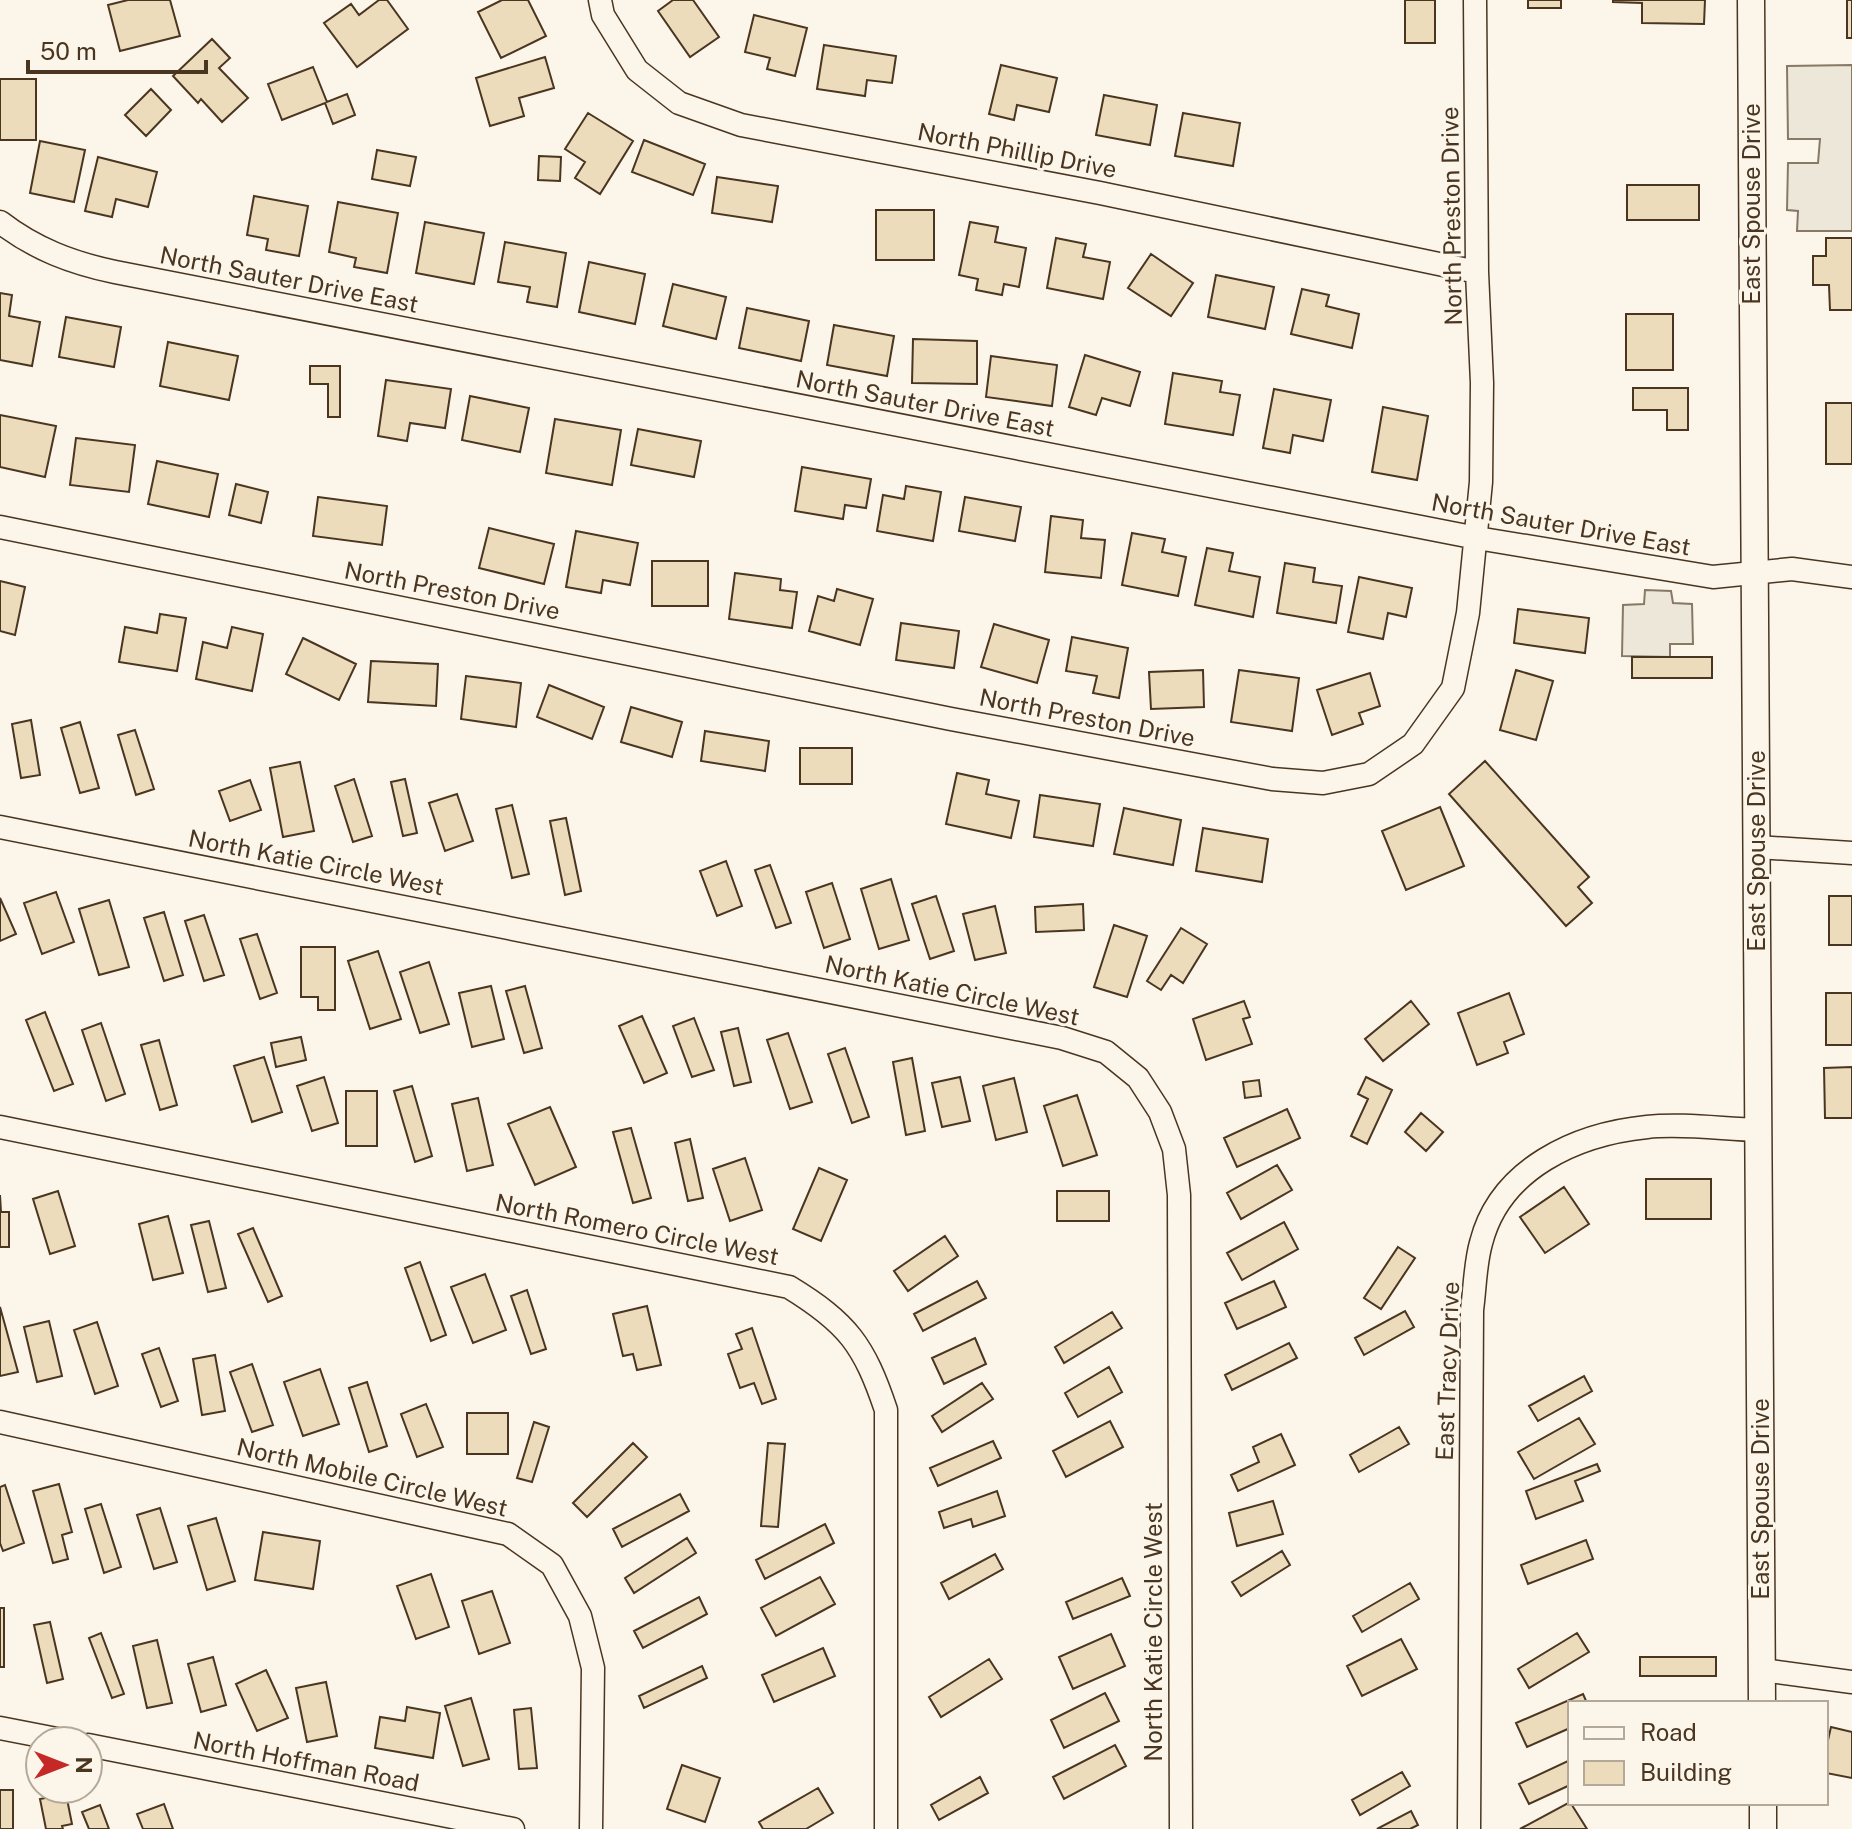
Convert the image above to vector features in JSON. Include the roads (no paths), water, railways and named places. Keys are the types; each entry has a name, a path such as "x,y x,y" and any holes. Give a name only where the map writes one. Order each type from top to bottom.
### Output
{"street":[{"name":"North Phillip Drive","path":"600,0 603,15 637,70 679,103 741,125 1100,193 1477,272"},
{"name":"North Preston Drive","path":"0,527 951,719 1272,779 1323,783 1369,774 1413,744 1453,688 1468,613 1481,482 1475,0"},
{"name":"East Spouse Drive","path":"1751,0 1762,1701"},
{"name":"North Sauter Drive East","path":"0,222 23,240 62,258 115,272 1477,538 1713,577 1792,569 1852,577"},
{"name":"North Katie Circle West","path":"0,827 1062,1038 1106,1052 1138,1078 1160,1112 1174,1149 1179,1195 1181,1829"},
{"path":"1757,847 1852,853"},
{"name":"East Tracy Drive","path":"1469,1829 1472,1310 1481,1241 1502,1196 1543,1158 1588,1138 1648,1126 1758,1130"},
{"name":"North Romero Circle West","path":"0,1127 789,1287 825,1309 847,1330 872,1370 886,1410 886,1829"},
{"name":"North Mobile Circle West","path":"0,1422 508,1534 552,1565 580,1616 593,1668 591,1829"},
{"path":"1762,1670 1852,1682"},
{"path":"0,1728 24,1733"},
{"name":"North Hoffman Road","path":"104,1748 513,1829"},
{"path":"1763,1805 1763,1829"}]}
